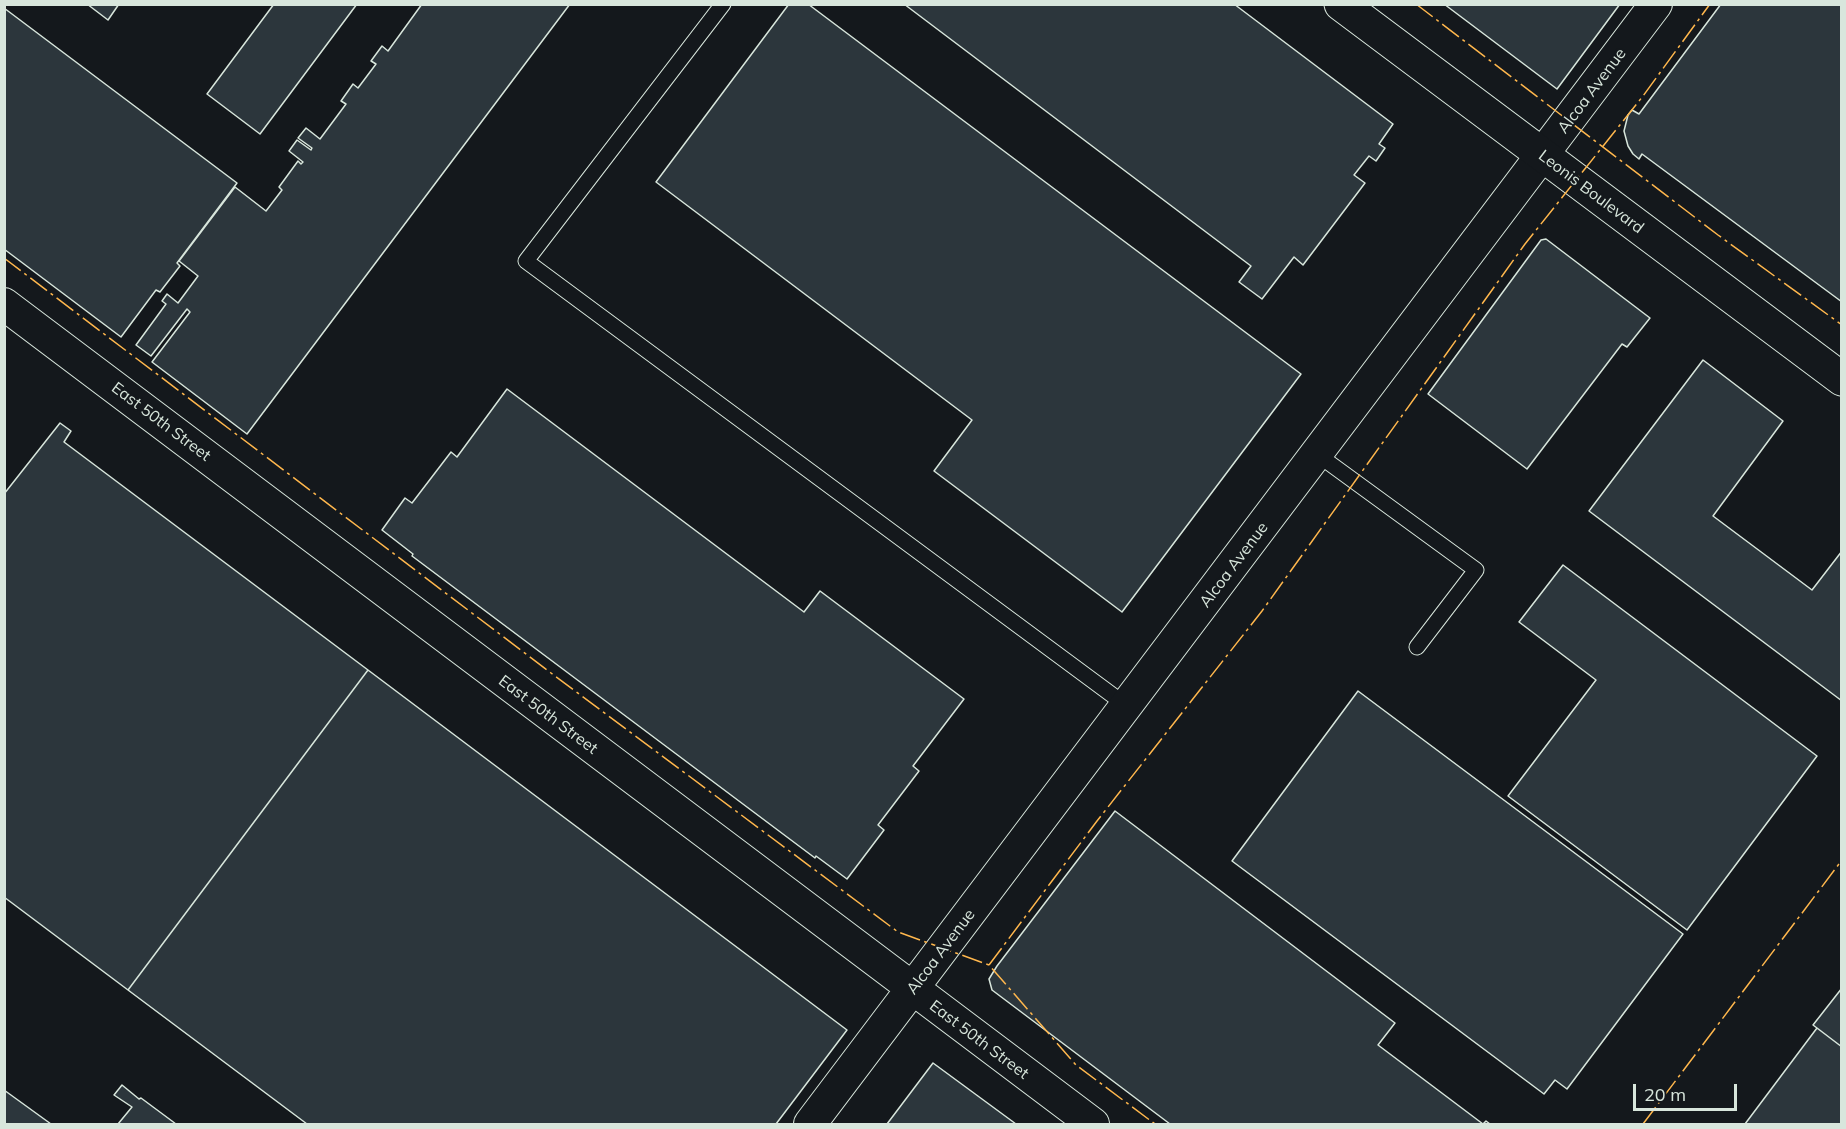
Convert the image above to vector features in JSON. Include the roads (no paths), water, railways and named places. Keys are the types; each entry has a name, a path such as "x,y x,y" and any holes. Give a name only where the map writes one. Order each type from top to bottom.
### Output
{"main road":[{"name":"Leonis Boulevard","path":"1341,4 1842,379"}],"street":[{"name":"Alcoa Avenue","path":"810,1125 1656,4"},
{"name":"East 50th Street","path":"7,311 1093,1125"}],"lane":[{"path":"723,4 526,261 1127,706"},
{"path":"1317,454 1476,570 1417,647"}]}
